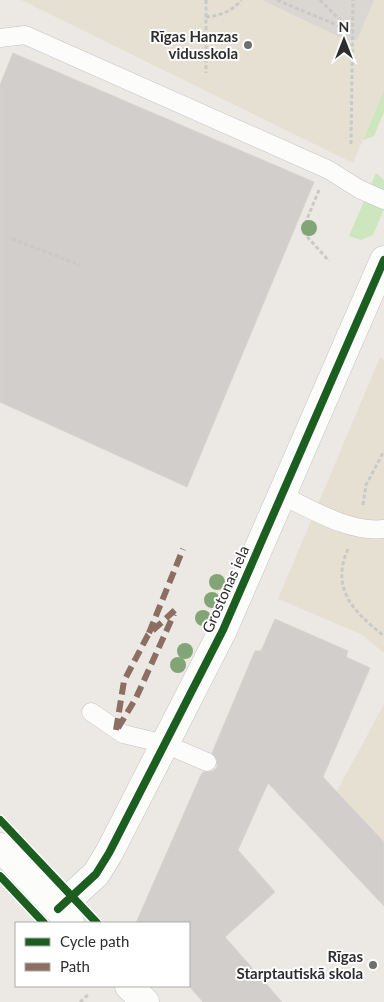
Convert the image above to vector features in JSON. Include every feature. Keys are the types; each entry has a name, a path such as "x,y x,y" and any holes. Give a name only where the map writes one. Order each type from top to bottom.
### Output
{"street":[{"name":"Grostonas iela","path":"64,916 96,874 126,822 223,630 382,269"},
{"path":"0,848 64,916"},
{"path":"130,987 144,1002"}],"lane":[{"path":"0,38 25,35 328,170 359,189 384,200"},
{"path":"283,496 331,518 366,530 384,529"},
{"path":"91,712 123,734 165,744 207,762"}],"path":[{"path":"206,0 206,73"},
{"path":"206,17 216,16 229,11 241,0"},
{"path":"276,0 351,31"},
{"path":"320,0 351,31"},
{"path":"351,144 351,31 353,0"},
{"path":"12,239 80,265"},
{"path":"80,1002 89,994"}],"shaded area":[{"name":"Rīgas Hanzas vidusskola","path":"21,0 384,0 384,90 353,163"},
{"path":"262,0 374,0 357,40 346,40"},
{"path":"380,357 384,360 384,653 361,634 278,599"},
{"path":"384,704 384,842 337,791"}],"green space":[{"path":"384,90 384,112 374,136 363,140"},
{"path":"376,173 384,180 384,209 373,235 361,240 349,236"}],"building":[{"path":"13,53 314,182 187,487 0,402 0,85"},
{"path":"275,619 348,651 346,657 370,668 323,777 384,842 384,906 268,783 238,850 275,892 225,937 282,1002 203,1002 190,987 190,922 136,922 200,777 203,772 213,771 217,767 217,760 212,753 255,651 261,651"}],"marked path":[{"path":"149,633 183,549"},
{"path":"116,730 124,681 148,635 176,609"},
{"path":"118,728 136,698 174,614"}],"cycle path":[{"path":"58,909 96,874 109,853 223,630 384,260"},
{"path":"0,820 96,922"},
{"path":"0,876 43,922"}],"place":[{"name":"Rīgas Hanzas vidusskola","path":"248,45"},
{"name":"Rīgas Starptautiskā skola","path":"373,965"}]}
